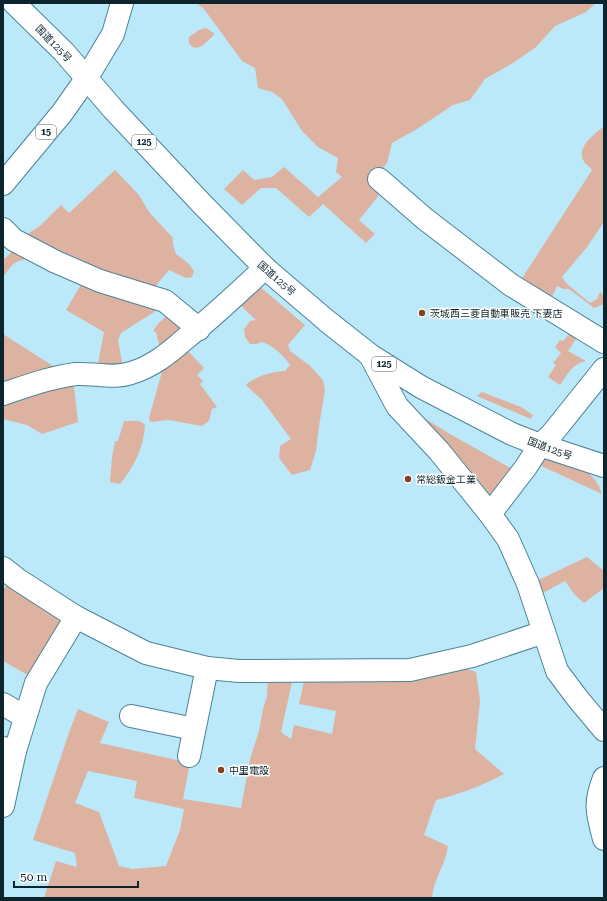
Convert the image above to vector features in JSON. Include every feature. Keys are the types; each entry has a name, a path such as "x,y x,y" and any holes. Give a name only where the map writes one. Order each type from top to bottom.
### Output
{"main road":[{"name":"国道125号","path":"14,3 64,52 202,204 265,268 327,321 370,355 421,387 473,415 540,445 604,466"},
{"path":"86,78 113,34 122,3"},
{"name":"15","path":"3,184 62,113 86,78"},
{"path":"379,179 425,219 511,285 604,342"},
{"path":"3,229 14,240 56,262 100,281 165,301 199,328"},
{"path":"3,394 48,378 78,374 118,376 131,373 163,358 199,328 265,268"},
{"path":"370,355 397,406 439,451 490,514 510,546 528,584 557,671 604,730"},
{"path":"490,514 526,467 540,445 551,435 604,369"},
{"path":"3,568 17,580 76,617 146,653 207,668 239,671 410,670 472,656 544,632"},
{"path":"3,806 9,750 25,717 36,683 76,617"},
{"path":"188,756 207,668"},
{"path":"3,704 25,717"},
{"path":"131,716 194,730"},
{"path":"604,778 599,790 597,809 604,839"}],"shaded area":[{"path":"196,3 596,3 586,12 555,26 536,47 513,63 485,79 470,100 453,105 417,129 392,143 387,163 370,184 380,194 359,220 375,234 366,243 323,204 309,217 276,188 261,188 242,205 224,189 243,170 254,180 272,177 284,167 318,197 342,177 336,172 338,158 318,147 302,131 282,99 272,92 258,88 255,68 242,61 204,9"},
{"path":"206,28 214,33 214,35 202,46 195,48 191,46 189,44 189,37 199,30"},
{"path":"604,126 604,222 587,247 562,277 566,283 590,303 597,299 600,292 603,295 604,291 604,304 594,308 569,289 563,289 557,286 550,301 519,283 592,170 585,163 582,157 582,152 587,142"},
{"path":"115,170 139,195 149,212 173,238 173,245 176,254 188,263 194,271 192,277 186,278 169,270 153,289 157,295 22,238 41,225 61,205 69,213"},
{"path":"12,252 31,259 17,262 3,277 3,260"},
{"path":"83,281 165,305 121,333 118,340 124,373 96,374 104,332 66,310"},
{"path":"258,285 305,325 288,345 290,351 309,365 323,380 325,390 316,451 310,470 292,475 279,458 280,446 291,439 262,400 246,385 254,379 264,375 285,371 290,365 274,348 262,342 250,344 245,337 244,329 250,321 256,320 240,305"},
{"path":"168,314 193,329 161,353 156,332 153,331"},
{"path":"573,329 580,333 568,351 586,361 577,364 568,373 560,385 548,377 556,365 553,363 561,353 555,347 560,340 563,341"},
{"path":"3,334 64,373 3,391"},
{"path":"187,350 204,368 197,375 203,381 200,384 217,407 212,409 209,421 202,426 168,420 150,422 149,418 163,368"},
{"path":"73,378 78,422 42,434 27,425 3,419 3,397"},
{"path":"482,392 521,407 533,415 531,419 477,396"},
{"path":"400,403 450,434 514,470 495,503"},
{"path":"124,421 138,421 145,425 143,441 134,464 120,484 110,482 115,441 118,441"},
{"path":"544,457 571,464 586,472 593,477 602,494 535,463"},
{"path":"587,557 604,571 604,588 584,603 574,594 565,581 541,594 534,582"},
{"path":"10,583 70,619 33,678 3,661 3,589"},
{"path":"458,666 476,672 480,701 475,749 504,774 471,789 436,800 424,835 448,846 432,898 44,898 56,861 77,867 75,853 33,840 78,709 109,722 100,743 190,763 183,799 241,808 250,759 259,731 267,696 268,677 289,677 292,682 281,732 291,739 294,725 332,734 336,711 299,704 304,681","holes":["88,771 137,781 134,798 184,809 180,830 166,866 132,869 119,866 99,812 75,803"]}],"place":[{"name":"茨城西三菱自動車販売 下妻店","path":"422,313"},
{"name":"常総鈑金工業","path":"408,479"},
{"name":"中里電設","path":"221,770"}]}
